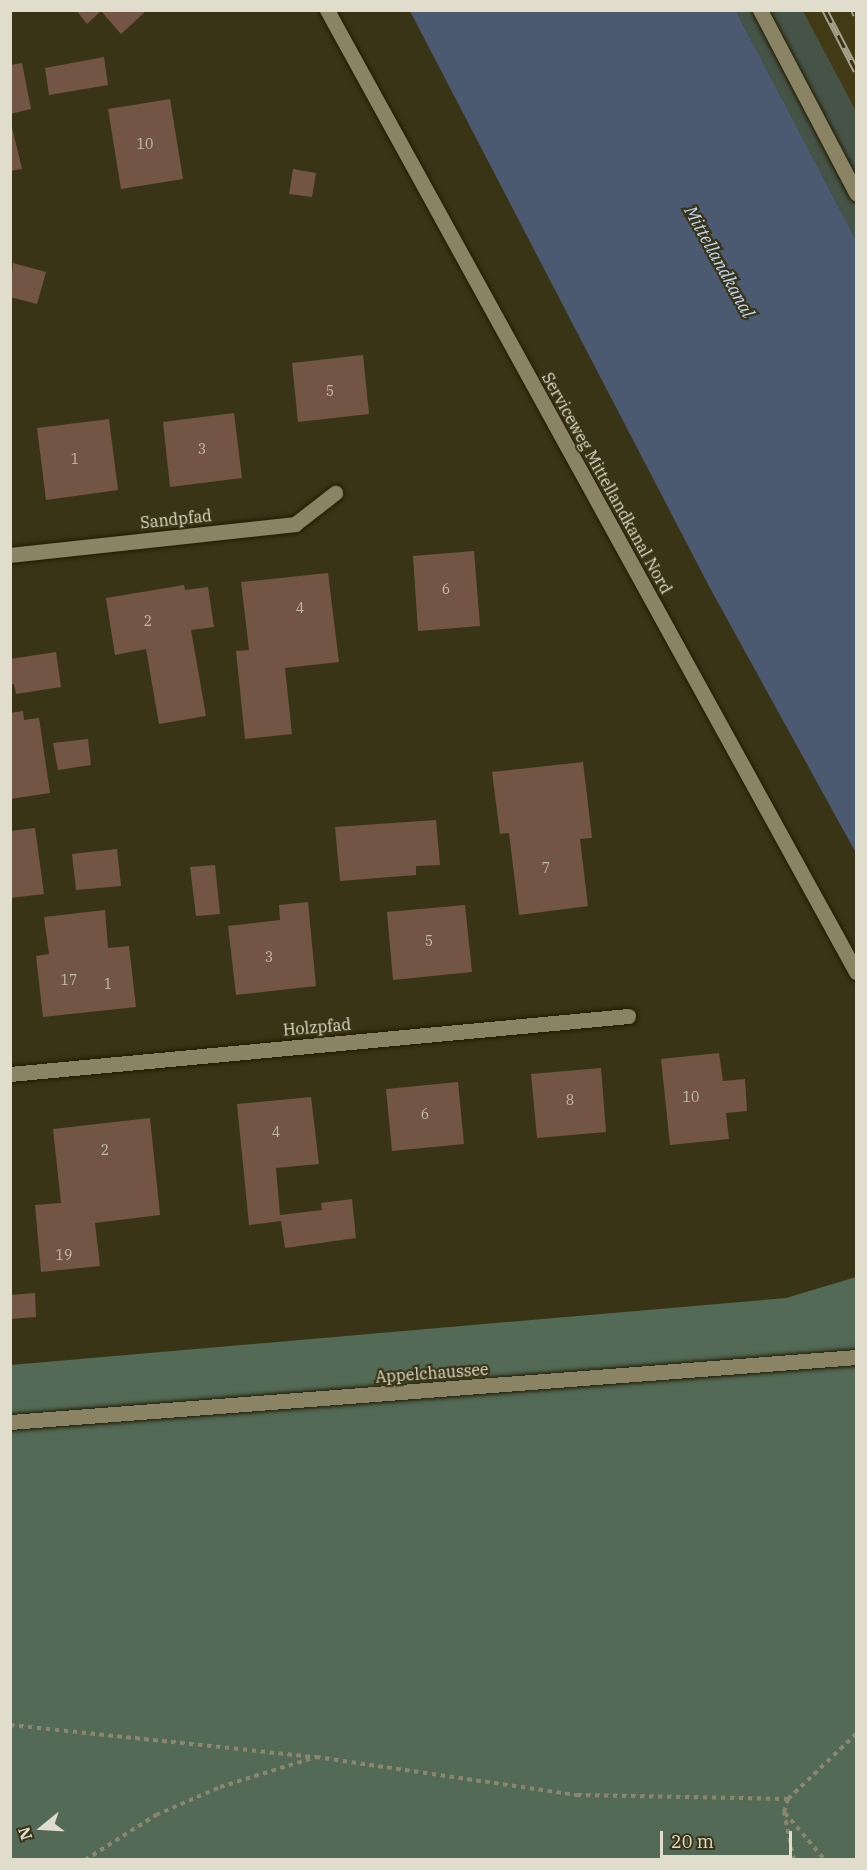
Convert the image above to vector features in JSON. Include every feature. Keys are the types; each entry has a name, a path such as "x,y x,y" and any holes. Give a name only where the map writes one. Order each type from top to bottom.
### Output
{"street":[{"name":"Serviceweg Mittellandkanal Nord","path":"327,10 856,972"},
{"path":"759,10 856,194"},
{"name":"Sandpfad","path":"10,555 295,524 335,493"},
{"name":"Holzpfad","path":"10,1074 628,1016"},
{"name":"Appelchaussee","path":"10,1422 856,1357"}],"path":[{"path":"10,1725 316,1757 577,1795 788,1799"},
{"path":"794,1860 784,1812 788,1799 856,1734"},
{"path":"85,1860 156,1815 209,1791 316,1757"},
{"path":"784,1812 825,1860"}],"shaded area":[{"path":"803,11 856,11 856,111"}],"green space":[{"path":"736,11 803,11 856,111 856,240"},
{"path":"856,1277 856,1859 11,1860 11,1365 786,1298"}],"water":[{"name":"Mittellandkanal","path":"410,11 736,11 856,240 856,853 710,588"}],"building":[{"path":"76,10 147,10 121,34 101,11 87,24"},
{"path":"104,57 108,85 49,95 45,68"},
{"path":"22,63 31,109 10,114 10,65"},
{"path":"170,99 183,179 121,189 108,109"},
{"path":"10,119 22,169 10,171"},
{"path":"293,169 316,173 312,197 289,194"},
{"path":"13,263 46,272 37,304 10,297"},
{"path":"363,355 369,414 298,422 292,363"},
{"path":"234,413 242,478 170,487 163,422"},
{"path":"109,419 118,490 46,500 37,428"},
{"path":"474,551 480,626 418,631 413,556"},
{"path":"328,573 339,662 285,668 292,734 245,739 236,651 249,650 241,582"},
{"path":"184,585 185,590 208,587 214,627 191,630 206,716 159,724 146,649 115,655 106,598"},
{"path":"56,652 61,687 16,694 14,684 10,685 10,659"},
{"path":"23,711 24,720 39,718 50,793 10,799 10,713"},
{"path":"88,739 91,765 58,770 53,743"},
{"path":"583,762 592,838 580,839 588,906 519,915 509,833 500,834 492,772"},
{"path":"436,820 440,865 416,866 416,875 340,881 335,827"},
{"path":"35,828 44,894 10,898 10,831"},
{"path":"117,849 121,886 76,890 72,854"},
{"path":"215,865 220,914 196,916 190,867"},
{"path":"308,902 316,986 236,995 228,926 280,920 279,905"},
{"path":"465,905 472,972 393,980 387,912"},
{"path":"105,910 108,948 129,946 136,1007 43,1017 36,956 49,954 44,917"},
{"path":"719,1053 723,1081 745,1079 747,1111 726,1113 729,1139 670,1145 661,1059"},
{"path":"601,1068 606,1132 537,1138 531,1074"},
{"path":"458,1082 464,1144 392,1151 386,1089"},
{"path":"311,1097 319,1164 276,1168 280,1215 322,1210 321,1203 352,1199 356,1238 285,1248 281,1221 249,1225 237,1104"},
{"path":"150,1118 160,1215 95,1223 100,1266 41,1272 35,1205 61,1203 53,1129"},
{"path":"35,1293 36,1317 10,1319 10,1295"}],"railway":[{"path":"825,10 856,70"},
{"path":"854,10 856,15"}]}
